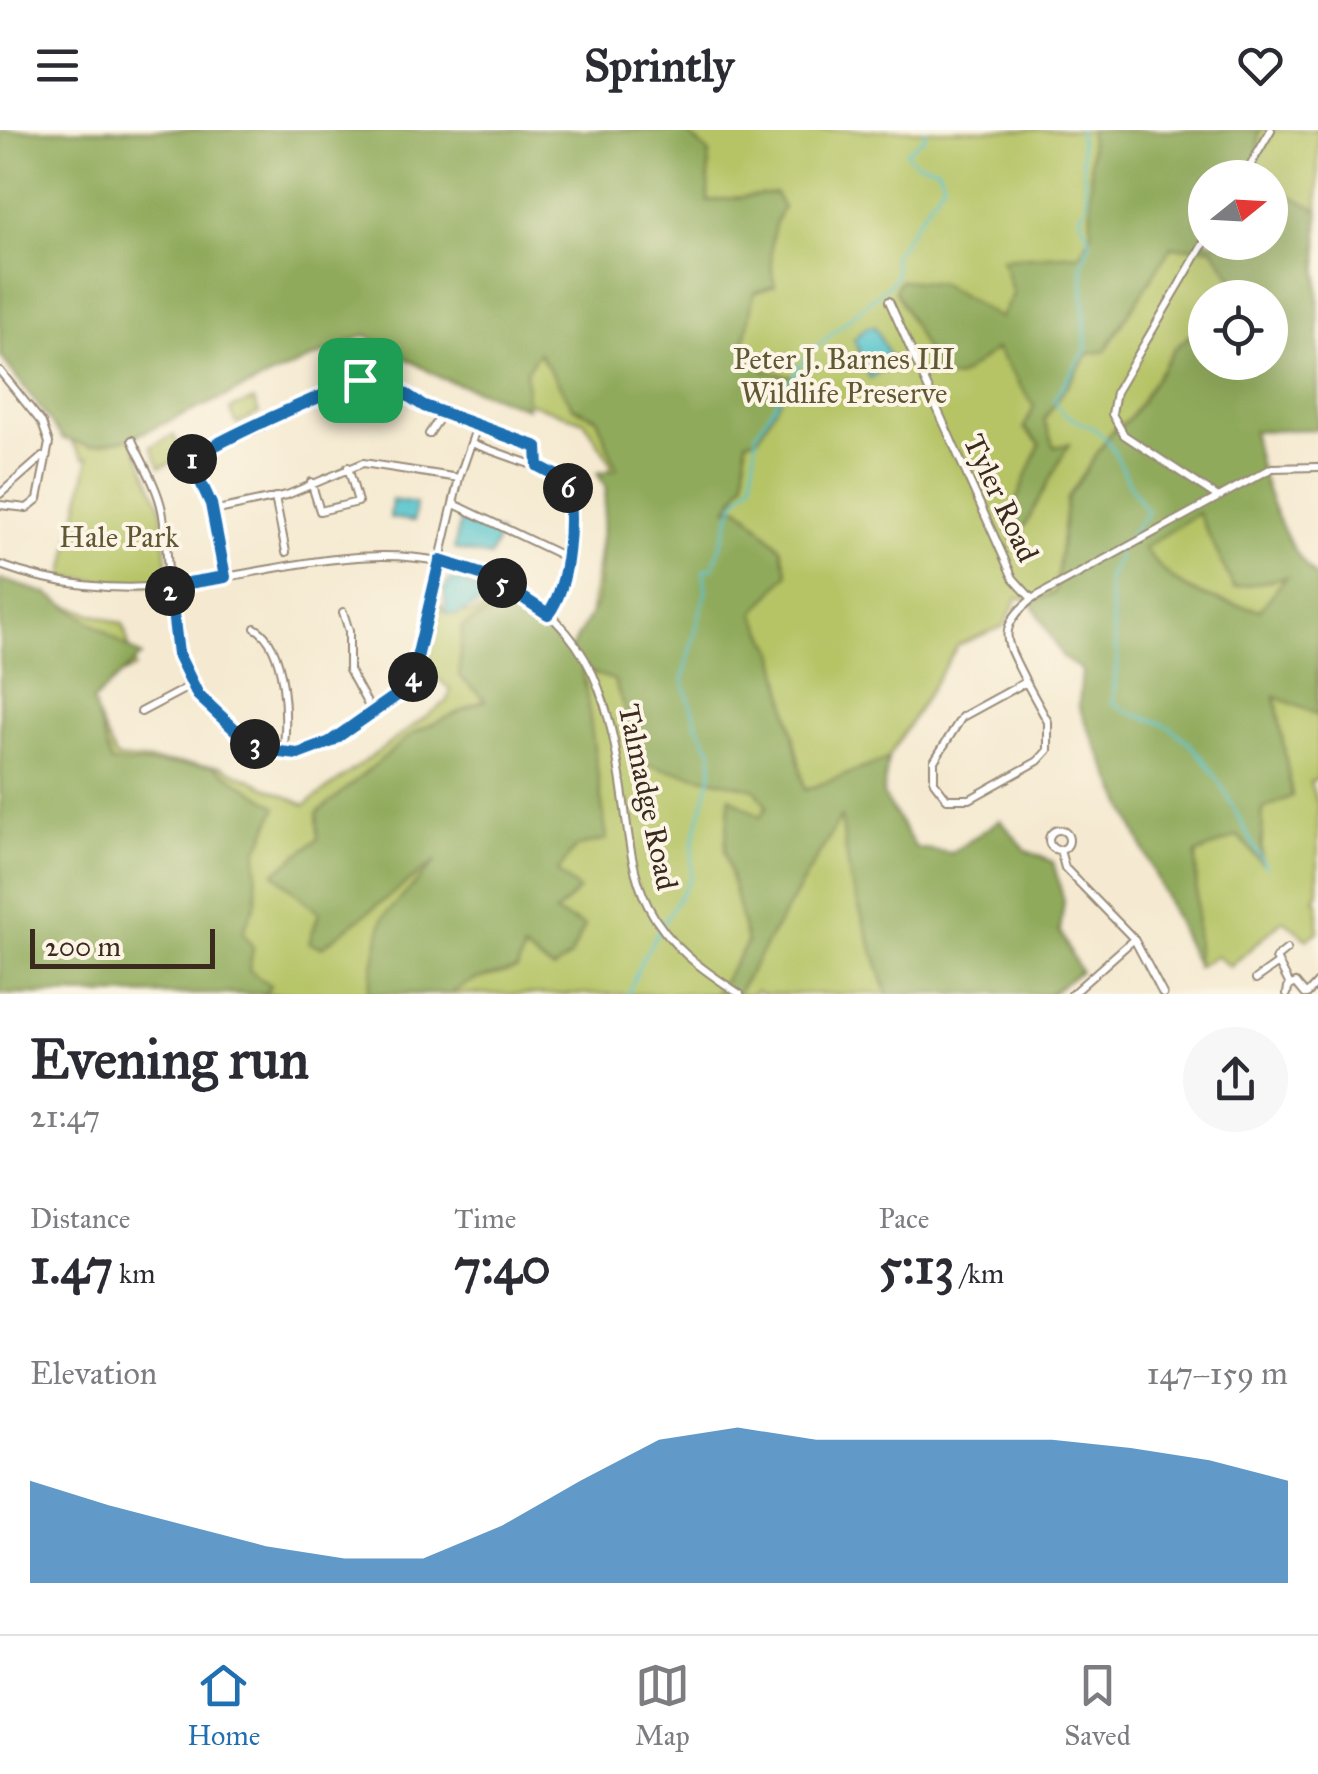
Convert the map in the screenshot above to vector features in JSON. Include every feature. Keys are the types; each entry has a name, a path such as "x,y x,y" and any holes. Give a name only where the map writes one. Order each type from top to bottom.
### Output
{"street":[{"path":"1253,160 1271,130"},
{"path":"1194,260 1116,392 1112,414 1124,434 1218,497"},
{"name":"Tyler Road","path":"889,300 1013,578 1032,600"},
{"path":"0,505 28,508 38,499 43,456 49,443 42,423 1,374"},
{"path":"225,577 212,511 192,465 193,457 354,382 379,377 444,413 537,447 538,466"},
{"path":"429,434 444,413"},
{"path":"132,440 161,506 178,654 192,685 230,728 256,745 283,754 319,748 400,693 412,679 459,478 477,426"},
{"path":"471,443 538,466 567,481 560,593 548,614"},
{"path":"0,494 43,456"},
{"path":"212,511 275,497 348,467 376,462 459,478"},
{"path":"311,482 320,512 358,502 348,467"},
{"path":"1026,682 957,722 932,768 937,790 947,798 970,800 1038,761 1048,750 1048,722 1006,634 1011,618 1032,600 1272,468 1318,467"},
{"path":"275,497 286,552"},
{"path":"454,504 565,557"},
{"name":"Talmadge Road","path":"0,565 94,586 170,586 356,555 440,561 493,578 548,614 583,652 609,709 635,873 647,905 680,951 740,994"},
{"path":"343,612 349,631 349,670 372,712"},
{"path":"255,628 268,640 287,704 283,754"},
{"path":"141,712 192,685"},
{"path":"1060,850 1065,868 1134,939 1162,993"},
{"path":"1072,994 1134,939"},
{"path":"1288,948 1276,958 1290,984"},
{"path":"1256,979 1277,964"},
{"path":"1290,984 1302,985 1306,994 1318,982"},
{"path":"1286,994 1290,984"}],"green space":[{"name":"Peter J. Barnes III Wildlife Preserve","path":"0,130 1249,130 1222,160 1188,160 1188,260 1267,260 1269,280 1188,280 1188,337 1175,348 1131,417 1110,434 1067,499 1055,593 1031,601 1018,597 1004,626 958,645 844,829 1047,953 1062,985 1051,994 763,994 756,990 753,994 0,994 44,598 123,624 135,668 96,687 93,707 116,758 221,766 305,805 446,702 451,690 426,668 440,604 443,609 470,614 511,600 482,617 583,669 611,463 584,421 441,374 368,334 131,437 161,506 170,586 63,578 89,457 84,458 0,349"},
{"path":"0,130 683,130 709,152 708,201 775,193 783,208 772,245 775,286 754,293 744,346 765,371 793,376 758,438 746,441 745,481 728,508 740,507 781,548 788,574 754,613 775,652 805,790 888,759 883,795 916,848 952,853 1000,820 1027,851 1053,862 1064,901 1060,931 1080,971 1048,994 887,994 850,879 841,817 737,994 715,994 747,943 725,851 730,797 760,817 767,807 755,789 643,764 614,680 583,670 607,839 576,847 557,872 579,890 555,913 585,926 570,957 553,969 524,950 517,969 474,980 450,994 367,994 383,918 437,860 322,947 309,943 319,913 274,873 318,839 317,813 413,733 485,700 459,676 462,627 511,600 570,650 597,603 606,487 597,473 617,469 597,418 573,407 539,353 526,371 527,408 441,378 365,335 131,438 91,446 63,439 0,355"},
{"path":"1090,130 1259,130 1258,160 1188,160 1188,247 1171,247 1105,351 1088,354 1044,420 1054,447 1069,444 1015,544 1007,522 1040,444 1024,428 1034,406 996,349 959,377 940,379 895,290 900,280 940,283 1000,318 1013,294 1002,259 1080,254 1091,234"},
{"path":"1259,130 1318,130 1318,210 1288,194 1288,160 1256,160"},
{"path":"1288,194 1318,210 1318,429 1253,431 1260,468 1275,510 1294,549 1318,579 1318,715 1275,696 1292,796 1263,809 1261,862 1238,836 1196,854 1197,967 1079,707 1082,670 1063,658 1031,601 1055,593 1067,499 1110,434 1131,417 1175,348 1188,337 1188,380 1288,380 1288,280 1234,280 1221,260 1288,260","holes":["1198,513 1234,588 1286,577 1260,610 1194,592 1168,575 1144,548"]},
{"path":"254,400 259,413 237,424 230,409"},
{"path":"174,435 184,457 160,467 151,446"},
{"path":"1198,513 1211,534 1287,576 1261,610 1194,592 1168,575 1143,547"},
{"path":"0,579 48,594 141,656 93,701 111,763 212,765 277,807 257,852 256,902 243,932 253,948 249,970 270,986 265,994 0,994"},
{"path":"1275,695 1318,715 1318,778 1310,782 1318,805 1318,895 1314,898 1318,902 1318,932 1307,939 1283,920 1230,967 1216,956 1197,967 1196,854 1238,835 1260,861 1263,809 1292,796"}],"water":[{"path":"867,327 875,327 890,358 886,367 870,378 854,339"},
{"path":"392,500 416,504 414,521 390,518"},
{"path":"460,520 500,533 490,557 454,549"},
{"path":"450,580 460,580 492,597 457,615 446,613 444,589"}],"waterway":[{"path":"628,994 642,959 691,877 693,842 712,771 712,751 697,725 683,680 706,591 704,570 713,568 735,502 752,483 757,432 807,355 891,283 896,275 893,256 944,182 938,168 915,162 906,152 925,137 925,130"},
{"path":"1079,130 1087,202 1080,216 1090,241 1082,263 1086,350 1054,400 1064,414 1104,437 1148,512 1122,547"},
{"path":"1119,555 1108,579 1117,658 1113,703 1161,723 1192,746 1217,778 1266,867"}],"route":[{"path":"379,377 424,406 537,447 538,466 567,481 570,497 560,593 548,614 493,578 440,561 412,679 400,693 319,748 308,753 283,754 256,745 208,708 178,654 170,586 225,577 211,504 191,461 360,380 379,377"}],"park label":[{"name":"Hale Park","path":"119,537"}]}
